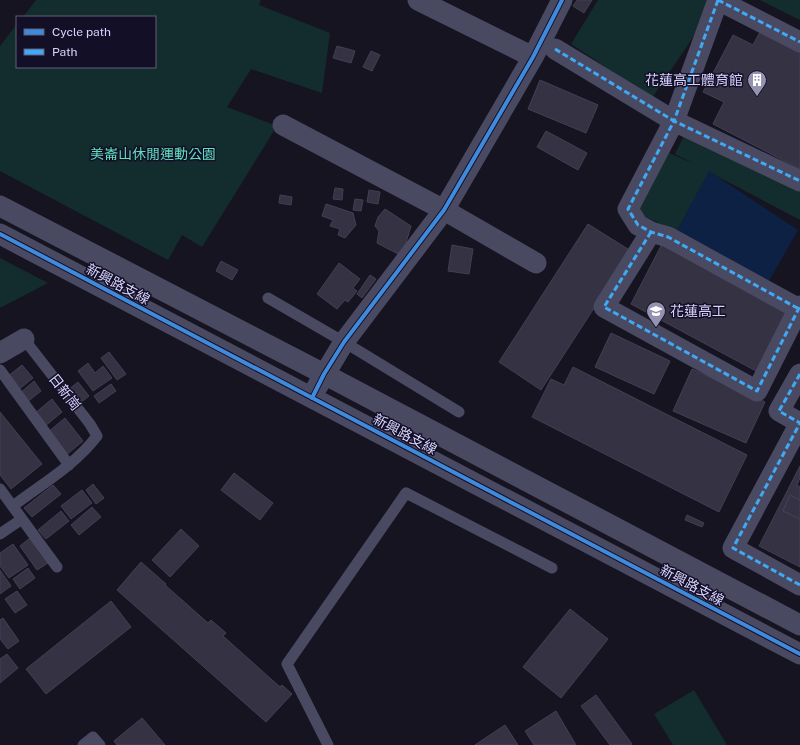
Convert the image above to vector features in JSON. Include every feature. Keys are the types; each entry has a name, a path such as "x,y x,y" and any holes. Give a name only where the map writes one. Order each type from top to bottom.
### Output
{"street":[{"path":"418,0 533,57"},
{"path":"312,398 324,374 344,342 444,210 533,57 562,0"},
{"path":"651,232 604,307 757,391 799,308 668,237 651,232 638,225 628,209 674,122 718,0 800,42"},
{"path":"555,49 674,122 800,181"},
{"path":"283,125 444,210 536,263"},
{"name":"新興路支線","path":"0,206 324,374 800,625"},
{"name":"新興路支線","path":"0,234 800,654"},
{"name":"日新崗","path":"0,353 24,339"},
{"path":"800,374 779,411 800,422 733,548 800,585"}],"lane":[{"path":"268,298 459,412"},
{"name":"日新崗","path":"13,506 69,465 89,447 97,436 90,424 24,339"},
{"path":"0,370 69,465"},
{"path":"0,489 57,567"},
{"path":"328,745 287,664 406,493 552,568"},
{"path":"0,534 22,519"},
{"path":"83,745 94,737 100,745"}],"green space":[{"name":"美崙山休閒運動公園","path":"36,0 261,0 259,5 330,33 322,93 251,69 227,107 277,126 202,247 182,235 168,260 0,171 0,46 16,25 16,68 156,68 156,16 24,16"},
{"path":"598,0 707,0 715,5 652,98 571,44"},
{"path":"760,0 800,0 800,20"},
{"path":"687,130 800,189 800,220 709,172 677,231 636,213 669,153 695,164 675,154"},
{"path":"0,258 48,283 0,308"},
{"path":"694,690 727,745 673,745 654,714"}],"water":[{"path":"709,171 798,230 766,286 677,231"}],"building":[{"path":"577,0 592,0 584,13 573,6"},
{"name":"花蓮高工體育館","path":"761,30 800,50 800,169 713,124 724,102 703,92 733,35 753,45"},
{"path":"337,46 355,51 351,63 333,58"},
{"path":"371,51 380,55 372,71 363,67"},
{"path":"540,80 598,105 586,133 528,109"},
{"path":"546,131 587,153 578,170 537,147"},
{"path":"335,188 343,189 342,200 333,199"},
{"path":"369,190 380,192 378,204 367,202"},
{"path":"280,195 292,197 291,205 279,203"},
{"path":"355,199 363,200 361,211 353,210"},
{"path":"326,204 353,213 356,225 345,238 338,235 340,229 330,226 333,220 322,216"},
{"path":"385,209 411,226 402,256 377,243 379,231 375,226 378,217"},
{"path":"588,224 631,251 541,390 499,362"},
{"path":"663,242 800,314 769,378 631,304"},
{"path":"452,245 473,249 469,274 448,271"},
{"path":"221,261 238,270 232,280 216,271"},
{"path":"339,263 360,279 353,288 357,291 348,302 345,300 337,309 317,294"},
{"path":"370,275 376,279 362,298 357,294"},
{"path":"611,333 670,361 654,394 595,367"},
{"path":"109,352 126,374 117,380 101,358"},
{"path":"88,363 95,373 103,366 112,378 93,391 78,371"},
{"path":"22,365 33,378 18,390 7,377"},
{"path":"573,367 747,455 719,512 532,417 551,379 564,385"},
{"path":"692,369 765,402 746,443 673,411"},
{"path":"34,381 41,391 26,403 19,394"},
{"path":"78,382 89,396 79,404 68,390"},
{"path":"111,384 116,391 99,403 94,396"},
{"path":"52,399 62,412 44,427 34,414"},
{"path":"0,412 42,464 11,489 0,475"},
{"path":"65,418 83,441 65,456 47,433"},
{"path":"800,466 800,478 797,485 800,487 800,500 790,495 783,511 800,519 800,567 759,546"},
{"path":"234,473 273,503 260,520 221,490"},
{"path":"93,484 104,498 96,504 86,490"},
{"path":"53,485 61,494 32,517 24,508"},
{"path":"82,490 92,503 71,519 61,506"},
{"path":"790,495 800,500 800,519 783,511"},
{"path":"92,507 101,517 79,535 71,525"},
{"path":"61,511 69,521 46,539 38,530"},
{"path":"687,515 704,523 702,527 685,520"},
{"path":"181,529 199,546 170,577 152,560"},
{"path":"30,538 48,563 37,570 20,546"},
{"path":"13,544 28,565 9,578 0,566 0,553"},
{"path":"141,562 208,623 211,620 226,633 223,636 280,687 282,685 292,694 266,722 117,590"},
{"path":"28,568 35,578 20,589 13,579"},
{"path":"0,570 11,586 0,594"},
{"path":"17,591 27,605 15,613 5,599"},
{"path":"111,601 131,627 46,694 26,669"},
{"path":"570,609 608,639 561,698 523,667"},
{"path":"3,618 19,641 8,649 0,639 0,620"},
{"path":"7,654 18,668 0,683 0,659"},
{"path":"596,695 632,744 610,745 581,706"},
{"path":"556,711 576,745 534,745 525,731"},
{"path":"142,718 165,745 117,745 114,741"},
{"path":"505,725 518,745 475,745"}],"marked path":[{"path":"718,0 674,121 800,181"},
{"path":"718,0 800,42"},
{"path":"555,49 674,121 628,209 638,225 651,232 668,237 799,309"},
{"path":"651,232 604,307 757,391 800,306"},
{"path":"800,374 779,411 800,423 733,548 800,585"}],"cycle path":[{"path":"312,398 324,374 344,342 444,210 533,57 562,0"},
{"path":"0,234 800,654"}],"place":[{"name":"花蓮高工體育館","path":"757,97"},
{"name":"花蓮高工","path":"656,328"}]}
